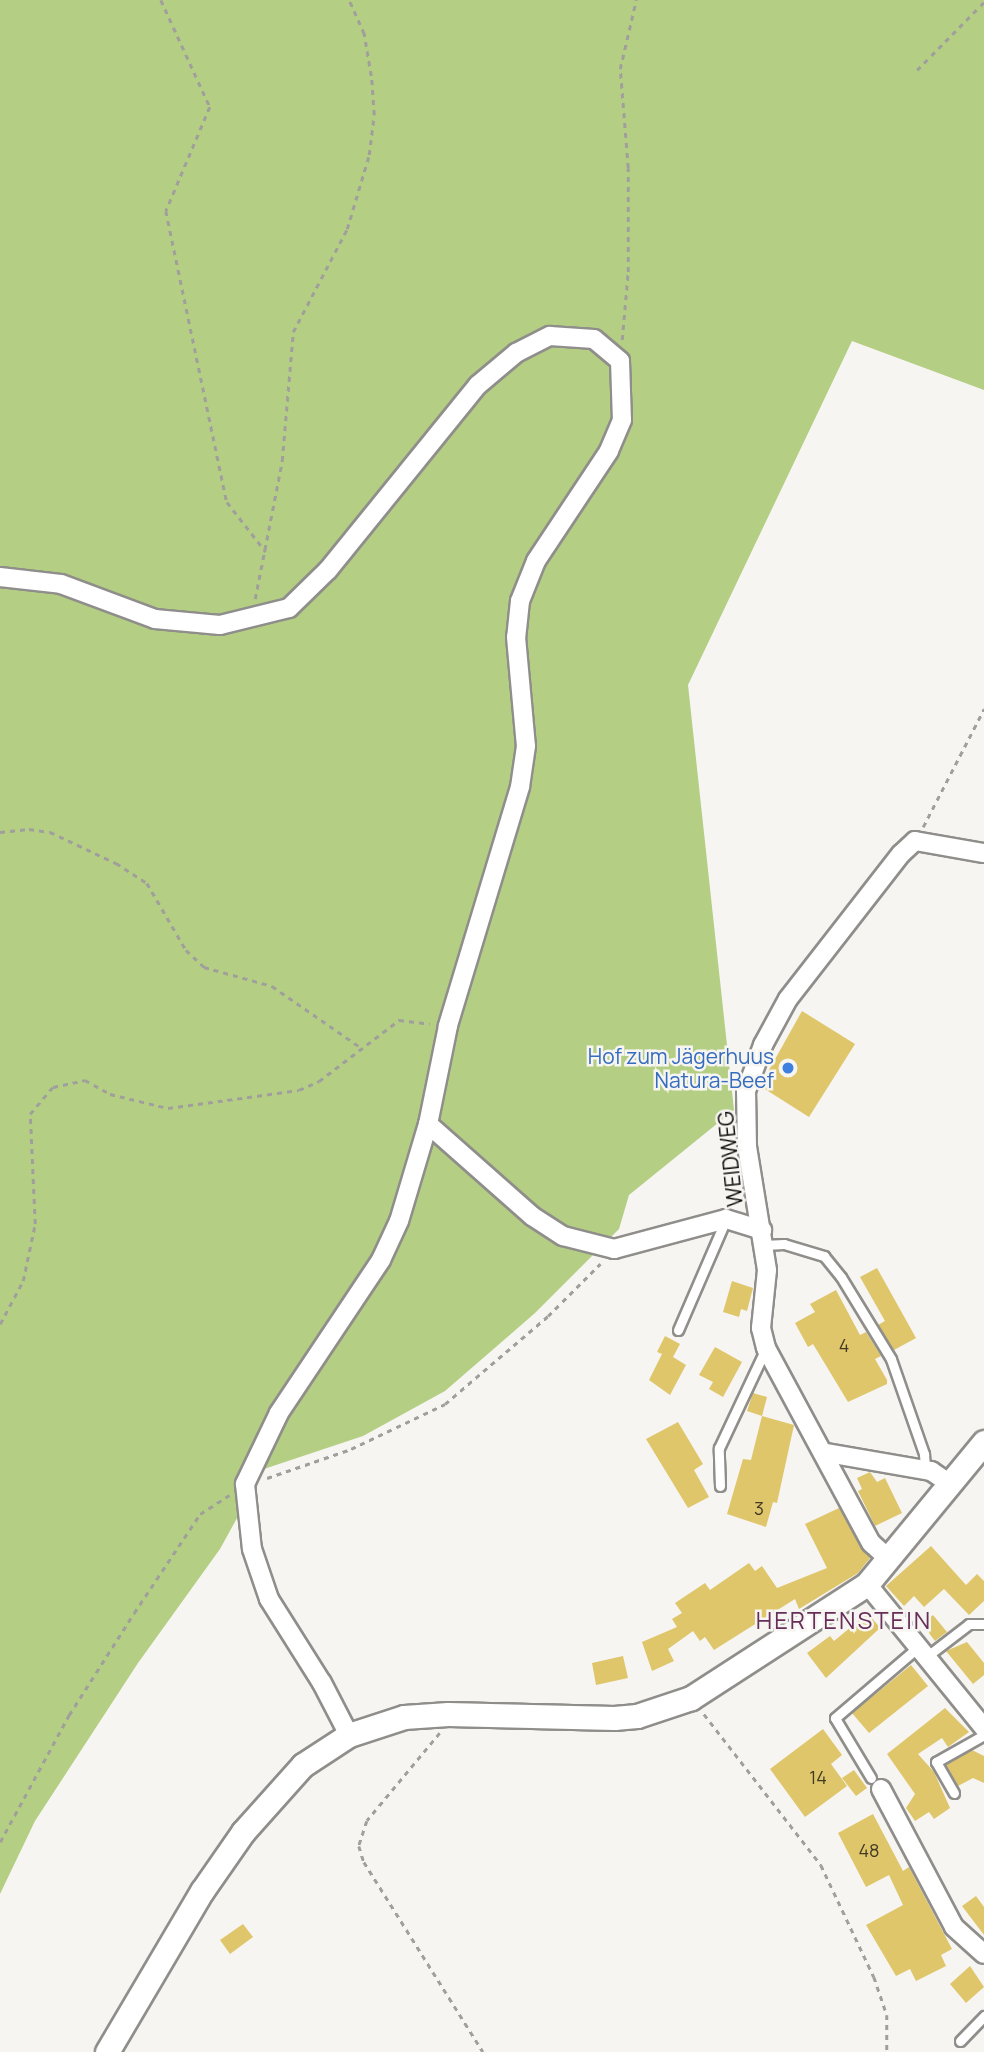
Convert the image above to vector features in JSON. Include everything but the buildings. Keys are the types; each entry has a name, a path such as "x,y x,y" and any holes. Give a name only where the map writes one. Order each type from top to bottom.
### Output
{"street":[{"path":"0,577 61,584 155,619 220,625 250,621 289,608 328,570 478,385 516,353 550,336 583,338 594,339 620,361 622,420 609,451 536,561 520,601 516,638 526,746 520,787 447,1026 428,1124 398,1221 381,1260 279,1413 245,1484 252,1549 270,1599 322,1683 349,1735"},
{"path":"915,841 984,853"},
{"name":"WEIDWEG","path":"890,1560 872,1543 827,1453 766,1348 761,1328 766,1270 747,1147 746,1091 763,1045 788,999 849,916 915,841"},
{"path":"428,1124 532,1216 563,1236 614,1249 726,1219 763,1237"},
{"path":"107,2052 202,1891 243,1832 303,1765 349,1735 404,1717 448,1714 614,1718 660,1709 691,1698 867,1584 890,1560 984,1442"},
{"path":"827,1453 925,1470 950,1484"},
{"path":"867,1584 984,1728"},
{"path":"876,1783 954,1927 984,1954"}],"lane":[{"path":"678,1330 726,1219"},
{"path":"763,1237 824,1256 841,1277 891,1359 925,1454 925,1470"},
{"path":"720,1486 719,1448 766,1348"},
{"path":"876,1783 835,1718 922,1652 970,1624 984,1624"},
{"path":"954,1793 936,1762 984,1735"},
{"path":"960,2041 984,2015"}],"path":[{"path":"161,0 210,107 166,211 227,502 267,554"},
{"path":"250,621 267,554 282,461 293,332 347,229 369,155 374,115 371,76 364,34 349,0"},
{"path":"620,361 628,272 628,168 620,69 636,0"},
{"path":"918,70 984,2"},
{"path":"915,841 984,709"},
{"path":"0,832 29,829 50,832 116,863 147,883 186,950 204,967 272,986 360,1047"},
{"path":"0,1324 23,1282 31,1254 35,1224 30,1114 53,1087 85,1080 138,1102 168,1108 299,1090 342,1065 360,1047 399,1020 447,1026"},
{"path":"0,1842 69,1715 200,1514 245,1484 303,1469 445,1404 548,1316 614,1249"},
{"path":"691,1698 821,1865 874,1977 887,2015 887,2052"},
{"path":"448,1714 436,1742 367,1821 359,1846 364,1862 483,2052"}],"green space":[{"path":"0,0 984,0 984,390 852,341 688,685 734,1110 629,1195 619,1229 535,1313 445,1391 363,1436 264,1469 220,1549 138,1663 35,1821 0,1894"}],"place":[{"name":"Hof zum Jägerhuus Natura-Beef","path":"788,1068"}],"district":[{"name":"HERTENSTEIN","path":"844,1620"}]}
